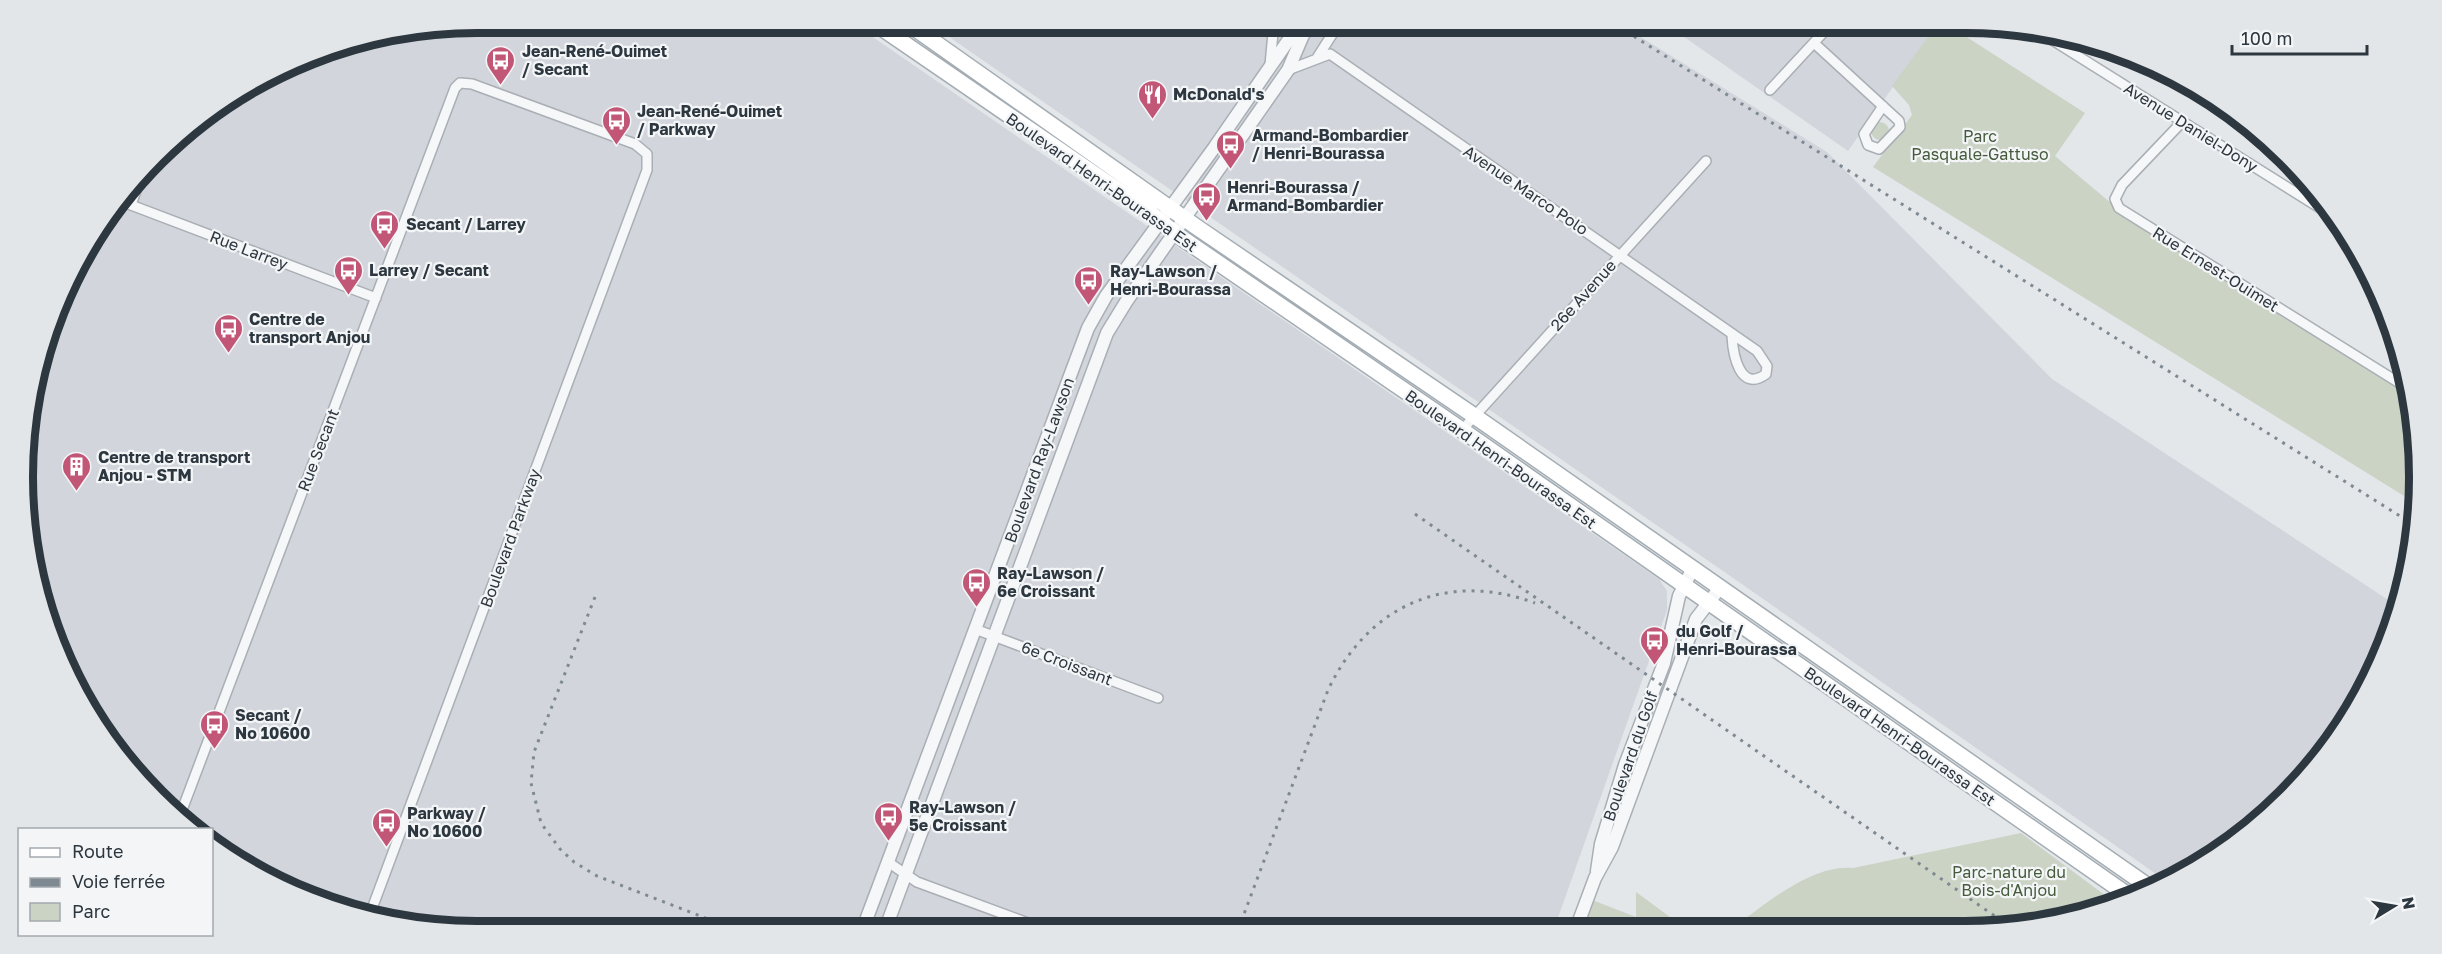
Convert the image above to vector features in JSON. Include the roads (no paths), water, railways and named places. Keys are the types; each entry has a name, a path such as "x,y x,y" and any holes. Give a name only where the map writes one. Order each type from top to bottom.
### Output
{"main road":[{"name":"Boulevard Henri-Bourassa Est","path":"889,33 2123,892"},
{"name":"Boulevard Henri-Bourassa Est","path":"922,33 1185,219 1473,415 1693,568 1719,589 2143,883"}],"street":[{"path":"1270,65 1273,33"},
{"name":"Boulevard Ray-Lawson","path":"865,921 1088,328 1106,296 1270,65 1297,33"},
{"name":"Boulevard Ray-Lawson","path":"888,921 1107,333 1126,302 1176,234 1288,70 1298,33"},
{"path":"1288,70 1317,58 1333,33"},
{"path":"1770,90 1823,33"},
{"path":"1814,43 1883,106 1900,124 1880,149 1868,145 1864,134 1883,106"},
{"name":"Avenue Daniel-Dony","path":"2057,43 2316,205"},
{"name":"Avenue Marco Polo","path":"1317,58 1330,54 1620,255 1732,336 1758,351 1767,366 1766,374 1759,379 1750,380 1743,376 1735,359 1732,336"},
{"name":"Boulevard Parkway","path":"372,908 649,162 647,154 635,144 472,84 460,83"},
{"name":"Rue Secant","path":"182,809 453,94 460,83"},
{"name":"Rue Ernest-Ouimet","path":"2182,122 2122,185 2115,199 2120,208 2398,381"},
{"name":"26e Avenue","path":"1462,430 1473,415 1706,161"},
{"name":"Rue Larrey","path":"127,204 376,298"},
{"name":"Boulevard du Golf","path":"1595,878 1601,844 1618,788 1664,663 1679,596 1693,568"},
{"name":"Boulevard du Golf","path":"1579,921 1595,878 1612,847 1696,619 1719,589"},
{"path":"988,594 1009,601"},
{"name":"6e Croissant","path":"975,629 1158,698"},
{"path":"888,862 917,882 1023,921"}],"railway":[{"path":"1629,33 2407,520"},
{"path":"1415,514 2000,919"},
{"path":"1241,921 1328,690 1345,661 1365,636 1388,617 1413,603 1441,594 1471,591 1502,594 1535,603"},
{"path":"595,597 534,752 531,783 541,823 560,849 574,862 597,876 713,921"}],"place":[{"name":"Jean-René-Ouimet / Secant","path":"501,86"},
{"name":"McDonald's","path":"1152,120"},
{"name":"Jean-René-Ouimet / Parkway","path":"616,146"},
{"name":"Armand-Bombardier / Henri-Bourassa","path":"1231,170"},
{"name":"Henri-Bourassa / Armand-Bombardier","path":"1206,222"},
{"name":"Secant / Larrey","path":"385,250"},
{"name":"Larrey / Secant","path":"348,296"},
{"name":"Ray-Lawson / Henri-Bourassa","path":"1089,306"},
{"name":"Centre de transport Anjou","path":"228,354"},
{"name":"Centre de transport Anjou - STM","path":"77,492"},
{"name":"Ray-Lawson / 6e Croissant","path":"976,608"},
{"name":"du Golf / Henri-Bourassa","path":"1655,666"},
{"name":"Secant / No 10600","path":"214,750"},
{"name":"Ray-Lawson / 5e Croissant","path":"888,842"},
{"name":"Parkway / No 10600","path":"386,848"}],"park label":[{"name":"Parc Pasquale-Gattuso","path":"1980,145"},
{"name":"Parc-nature du Bois-d'Anjou","path":"2009,881"}]}
